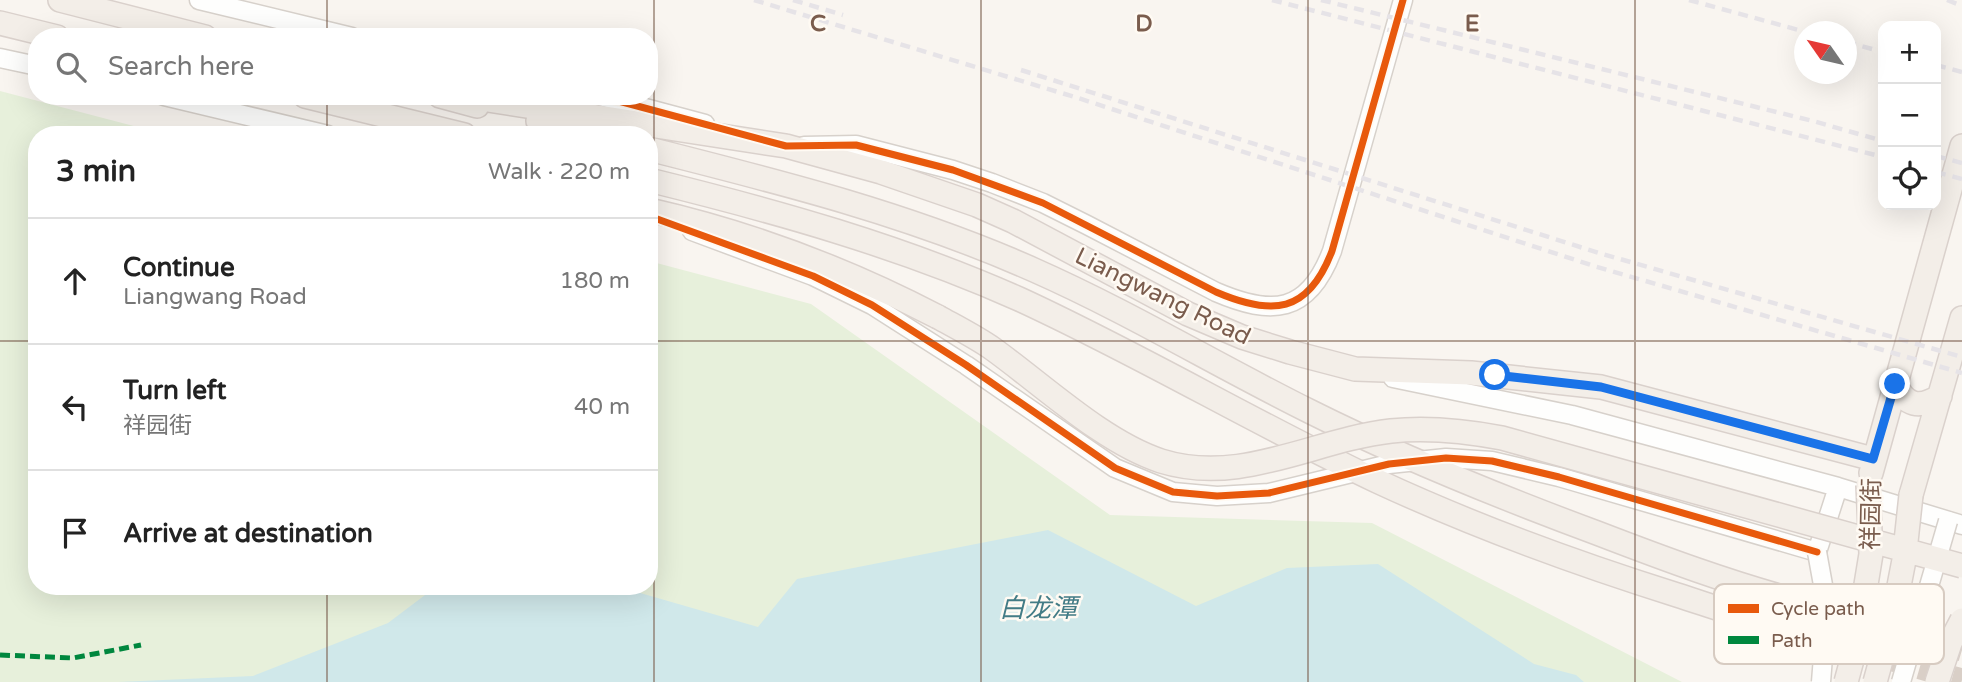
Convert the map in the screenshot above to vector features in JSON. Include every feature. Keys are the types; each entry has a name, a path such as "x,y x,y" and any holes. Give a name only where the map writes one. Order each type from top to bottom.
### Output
{"main road":[{"path":"60,0 170,28"},
{"path":"0,23 28,30"},
{"path":"312,105 373,126"},
{"path":"342,105 427,126"},
{"path":"475,105 557,126"},
{"name":"Liangwang Road","path":"520,105 656,126"},
{"name":"Liangwang Road","path":"658,126 786,146 881,172 977,205 1036,233 1132,285 1242,337 1355,369 1472,373 1601,387 1873,459"},
{"name":"祥园街","path":"1866,584 1871,554 1868,485 1873,459 1962,146"},
{"name":"Liangwang Road","path":"658,151 836,198 937,231 1033,269 1117,309 1311,412 1416,461 1530,508 1746,584"},
{"path":"658,182 842,231 1017,299 1101,339 1354,470 1498,533 1625,579 1714,607"},
{"path":"658,212 708,224 831,266 888,291 990,347 1121,442 1161,461 1197,468 1232,468 1269,462 1390,431 1464,431 1515,442 1962,566"},
{"name":"祥园街","path":"1899,584 1911,495 1962,318"},
{"path":"1895,384 1901,397 1914,404 1928,404 1940,396"},
{"path":"1944,661 1962,620"},
{"name":"祥园街","path":"1846,682 1851,664"},
{"name":"祥园街","path":"1875,682 1880,664"},
{"path":"1937,682 1943,664"}],"street":[{"path":"199,0 315,28"},
{"path":"633,105 786,146 856,145 953,170 1043,203 1186,278 1240,303 1269,307 1291,302 1315,284 1325,270 1402,0"},
{"path":"0,58 28,64"},
{"path":"202,105 290,126"},
{"path":"658,219 813,276 872,305 1115,468 1173,492 1217,496 1269,493 1389,464 1447,458 1492,461 1559,477 1817,552"},
{"path":"1355,369 1573,415 1838,487 1955,523 1934,584"},
{"path":"1823,584 1817,552 1838,487"},
{"path":"1821,682 1822,664"},
{"path":"1901,682 1907,664"}],"green space":[{"path":"0,91 28,98 28,105 53,105 134,126 28,126 28,595 658,595 658,263 811,304 1110,515 1372,523 1682,682 0,682"}],"water":[{"name":"白龙潭","path":"1048,530 1196,606 1287,568 1378,564 1534,664 1576,675 1584,682 118,682 253,676 388,623 425,595 647,595 758,627 797,579"}],"tunnel":[{"path":"1944,645 1962,650"},
{"path":"1907,664 1962,680"}],"railway":[{"path":"754,0 1078,98 1594,266 1962,373"},
{"path":"793,0 843,15"},
{"path":"1272,0 1878,156"},
{"path":"1321,0 1813,121 1878,140"},
{"path":"1689,0 1794,29"},
{"path":"1947,0 1962,6"},
{"path":"1857,45 1878,51"},
{"path":"1941,66 1962,72"},
{"path":"1021,70 1599,253 1962,357"},
{"path":"1941,157 1962,163"},
{"path":"1941,173 1962,179"}],"marked path":[{"path":"0,655 73,658 141,645"}],"cycle path":[{"path":"633,105 786,146 856,145 953,170 1043,203 1216,292 1254,305 1286,304 1300,298 1312,287 1332,251 1403,0"},
{"path":"658,219 813,276 872,305 966,365 1115,468 1173,492 1217,496 1269,493 1389,464 1446,458 1492,461 1559,477 1817,552"}],"route":[{"path":"1495,375 1601,387 1873,459 1895,384"}]}
